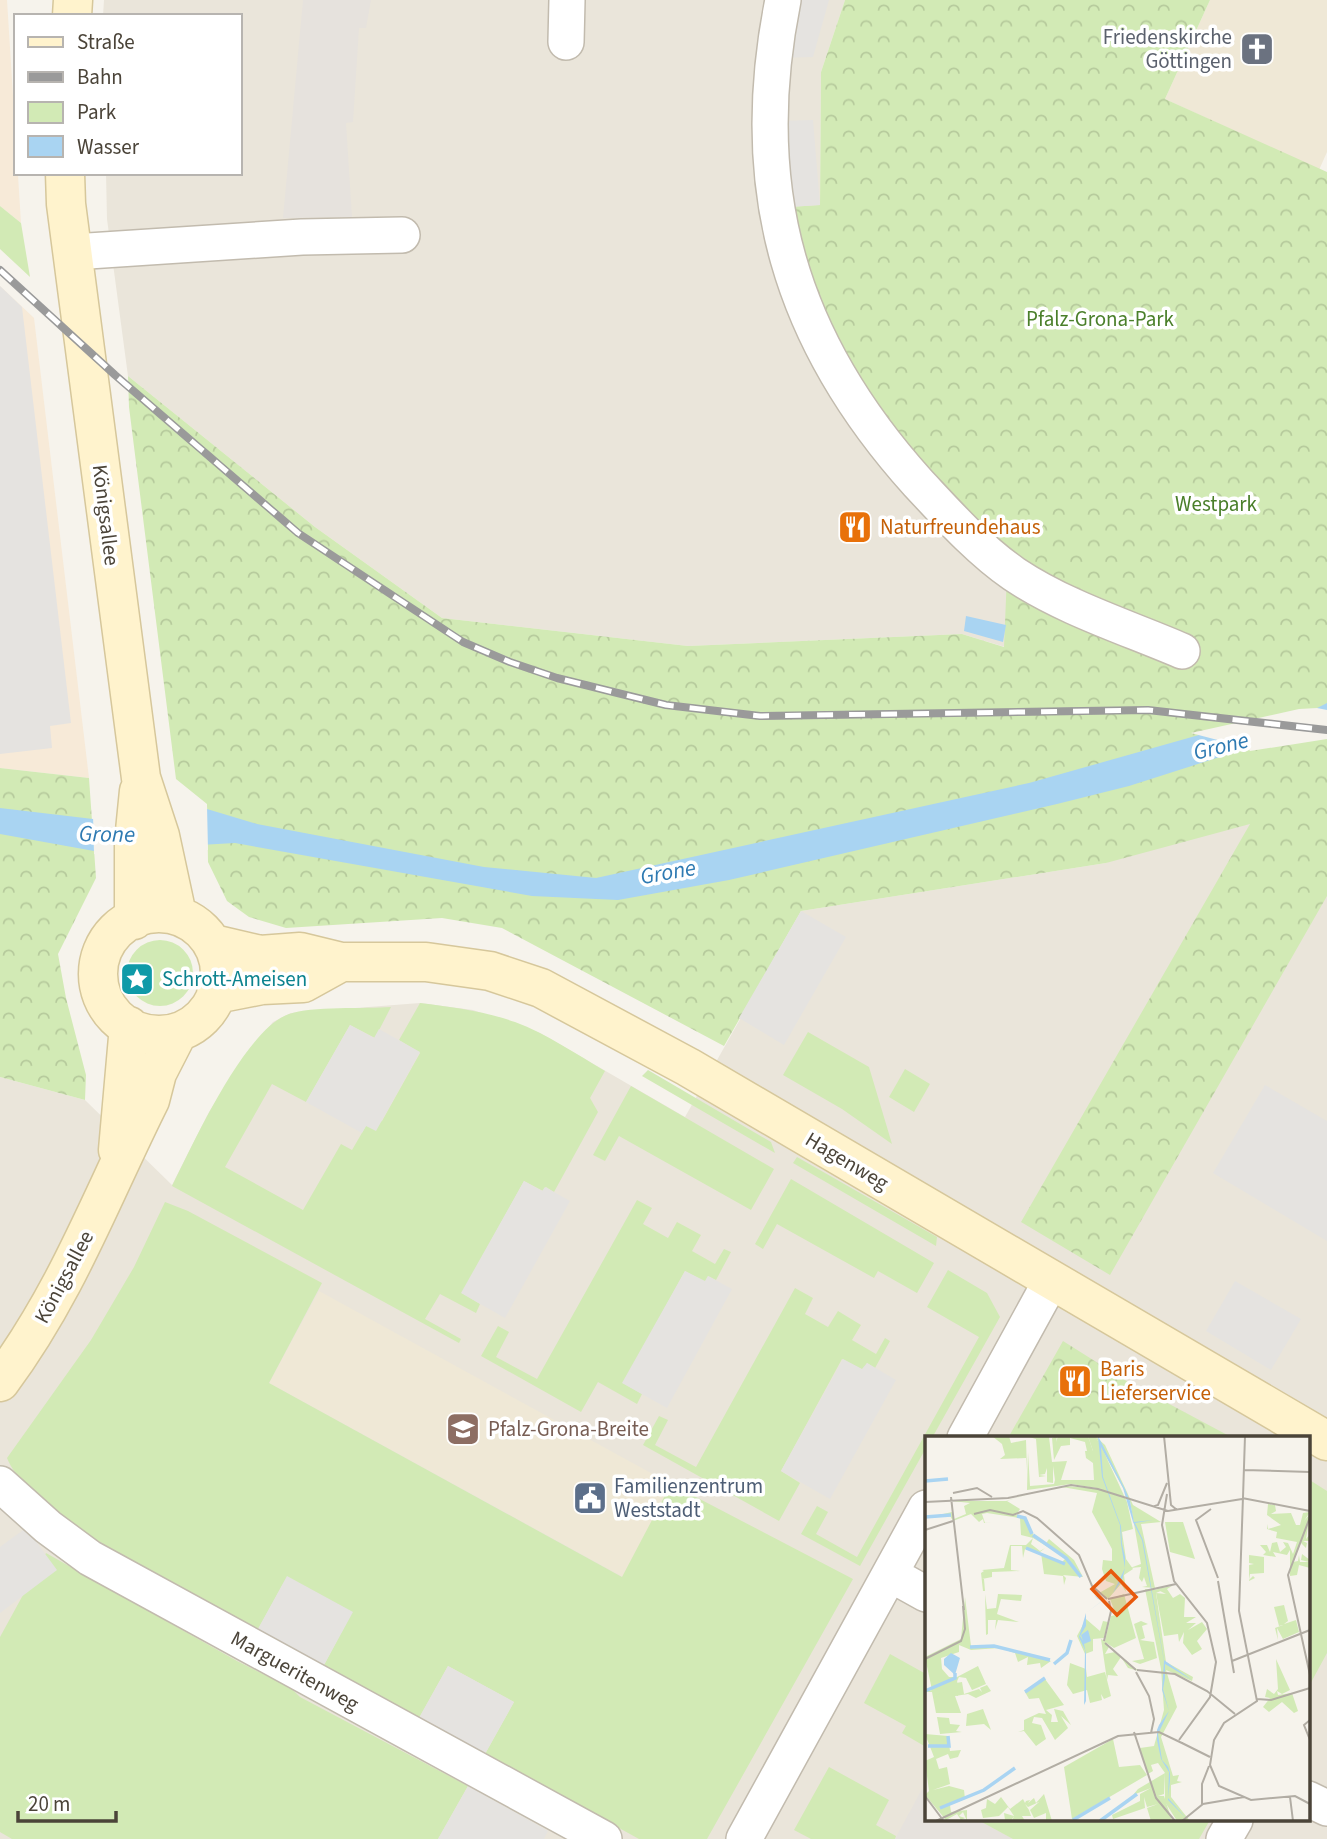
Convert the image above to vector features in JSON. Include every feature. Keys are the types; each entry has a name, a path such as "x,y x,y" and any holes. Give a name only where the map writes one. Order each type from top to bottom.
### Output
{"street":[{"path":"566,42 567,0"},
{"path":"783,0 772,58 771,165 795,281 812,328 837,377 883,444 976,544 1013,573 1055,598 1182,651"},
{"name":"Königsallee","path":"65,175 141,778 160,836 134,920"},
{"path":"73,252 302,237 402,235"},
{"name":"Königsallee","path":"150,871 177,915"},
{"path":"178,1032 152,1034 129,1026 110,1011 98,977 101,955 123,926 158,913 177,915 204,931 213,944 219,963 216,994"},
{"name":"Hagenweg","path":"213,944 260,955 300,953 341,962 426,961 490,971 541,988 688,1068 1327,1441"},
{"name":"Hagenweg","path":"216,994 262,985 303,983 341,962"},
{"name":"Königsallee","path":"0,1382 28,1344 61,1288 150,1100 157,1073 178,1032 201,1019 216,994"},
{"name":"Königsallee","path":"117,1166 119,1108 129,1026"},
{"path":"966,1436 1051,1281"},
{"name":"Margueritenweg","path":"0,1484 48,1527 90,1558 604,1839"},
{"path":"744,1839 925,1510"},
{"path":"890,1574 925,1593"},
{"path":"1310,1801 1327,1808"},
{"path":"1224,1839 1234,1822"}],"shaded area":[{"path":"0,0 7,0 14,112 14,175 18,175 21,223 0,206"},
{"path":"104,0 845,0 821,72 820,205 1009,551 1005,647 962,634 688,646 442,618 315,527 128,376 107,219 106,175 242,175 242,14 103,14"},
{"path":"303,0 371,0 366,28 359,28 353,122 346,123 352,217 283,218"},
{"path":"792,0 829,0 813,57 777,58"},
{"name":"Friedenskirche Göttingen","path":"1210,0 1327,0 1327,152 1319,170 1165,99"},
{"path":"813,120 820,205 789,207 780,121"},
{"path":"0,286 34,318 89,778 0,768"},
{"path":"0,286 22,307 71,723 50,726 52,748 0,754"},
{"path":"1327,748 1327,1839 0,1839 0,1077 85,1100 172,1185 209,1112 245,1055 273,1022 291,1013 420,1003 473,1010 540,1033 685,1117 801,911 1106,863"},
{"path":"801,911 846,937 784,1045 739,1018"},
{"path":"350,1025 374,1038 379,1029 420,1052 376,1131 366,1126 362,1133 306,1102"},
{"path":"1265,1085 1327,1121 1327,1241 1213,1173"},
{"path":"524,1181 542,1191 545,1187 570,1201 505,1318 461,1293"},
{"path":"685,1271 705,1281 708,1276 732,1289 667,1408 622,1383"},
{"path":"1235,1281 1301,1319 1271,1370 1206,1331"},
{"name":"Pfalz-Grona-Breite","path":"319,1291 671,1484 623,1577 269,1383"},
{"path":"843,1359 862,1369 867,1363 896,1380 830,1499 781,1471"},
{"path":"26,1528 57,1570 0,1613 0,1547"},
{"path":"287,1576 353,1612 324,1665 258,1629"},
{"path":"448,1666 514,1702 485,1754 419,1718"},
{"path":"468,1786 548,1831 544,1839 438,1839"},
{"path":"922,1789 925,1790 925,1822 982,1822 1013,1839 895,1839"}],"green space":[{"name":"Pfalz-Grona-Park","path":"845,0 1210,0 1165,99 1327,172 1327,896 1110,1275 1021,1222 1250,824 1106,863 801,911 724,1046 502,928 442,918 286,928 249,917 227,901 208,862 207,804 176,779 129,407 128,376 315,527 442,618 688,646 962,634 1004,647 1008,550 873,414 814,302 789,207 820,205 821,72"},
{"path":"0,206 21,223 30,277 0,249"},
{"path":"0,768 89,778 96,878 58,954 66,998 86,1075 85,1100 0,1077"},
{"path":"160,940 173,942 183,950 191,960 191,986 183,996 173,1004 160,1006 147,1004 137,996 129,986 127,973 129,960 137,950 147,942"},
{"path":"420,1003 480,1012 515,1022 550,1038 605,1071 590,1098 598,1112 554,1192 546,1187 543,1191 524,1181 462,1293 480,1304 476,1313 440,1294 425,1319 461,1339 459,1343 172,1186 238,1064 272,1024 299,1011 391,1007 375,1038 350,1025 306,1102 272,1084 225,1167 303,1210 341,1144 352,1150 366,1126 382,1121 420,1053 399,1040"},
{"path":"808,1032 869,1067 892,1144 842,1109 783,1075"},
{"path":"905,1069 930,1084 914,1112 889,1097"},
{"path":"648,1070 771,1142 775,1153 642,1076"},
{"path":"631,1086 774,1169 751,1210 619,1136 605,1161 593,1155"},
{"path":"797,1157 937,1237 936,1246 793,1163"},
{"path":"791,1179 934,1263 917,1293 878,1271 874,1278 777,1224 763,1249 755,1244"},
{"path":"637,1200 652,1208 643,1224 668,1238 677,1222 701,1235 692,1251 715,1264 724,1249 731,1252 716,1280 708,1276 705,1282 685,1271 623,1383 642,1394 637,1404 598,1382 581,1412 481,1356 498,1326 509,1332 496,1357 537,1379"},
{"path":"165,1202 188,1211 322,1283 269,1383 622,1577 671,1484 853,1579 707,1839 639,1839 485,1754 514,1702 448,1666 419,1718 324,1665 352,1612 287,1577 258,1629 119,1554 48,1506 22,1481 7,1458 91,1340 134,1267"},
{"path":"948,1270 987,1293 1000,1317 933,1436 925,1436 925,1450 860,1566 801,1534 817,1506 828,1512 816,1534 857,1557 979,1337 927,1307"},
{"path":"795,1288 813,1298 805,1314 828,1327 838,1311 861,1325 852,1340 876,1354 885,1338 890,1341 875,1368 867,1363 863,1370 842,1359 781,1471 800,1483 779,1521 643,1445 659,1416 668,1420 655,1445 696,1467"},
{"path":"1063,1341 1128,1382 1229,1436 1009,1436"},
{"path":"1310,1480 1327,1491 1327,1653 1310,1684"},
{"path":"46,1553 237,1661 291,1688 300,1697 468,1786 438,1839 12,1839 0,1832 0,1637"},
{"path":"890,1654 925,1673 925,1746 902,1733 906,1726 864,1703"},
{"path":"829,1767 889,1800 876,1825 896,1836 895,1839 811,1839 794,1830"},
{"path":"982,1822 1209,1822 1199,1839 1013,1839"}],"water":[{"path":"966,616 1006,625 1003,642 964,631"},
{"name":"Grone","path":"1327,703 1327,736 1248,748 1129,786 1057,804 729,880 618,900 532,896 235,843 94,851 0,834 0,808 93,819 207,809 257,824 484,867 596,878 1029,783 1199,735 1317,708"}],"pier":[{"path":"1299,709 1327,710 1327,739 1250,751 1248,748 1191,733"},
{"path":"207,806 208,850 94,854 93,815"}],"railway":[{"path":"0,270 115,375 298,533 463,642 510,662 557,678 666,705 760,716 1148,710 1327,730"}],"place":[{"name":"Friedenskirche Göttingen","path":"1257,49"},
{"name":"Naturfreundehaus","path":"855,527"},
{"name":"Schrott-Ameisen","path":"137,979"},
{"name":"Baris Lieferservice","path":"1075,1381"},
{"name":"Pfalz-Grona-Breite","path":"463,1429"},
{"name":"Familienzentrum Weststadt","path":"590,1498"}],"park label":[{"name":"Westpark","path":"1216,504"}]}
